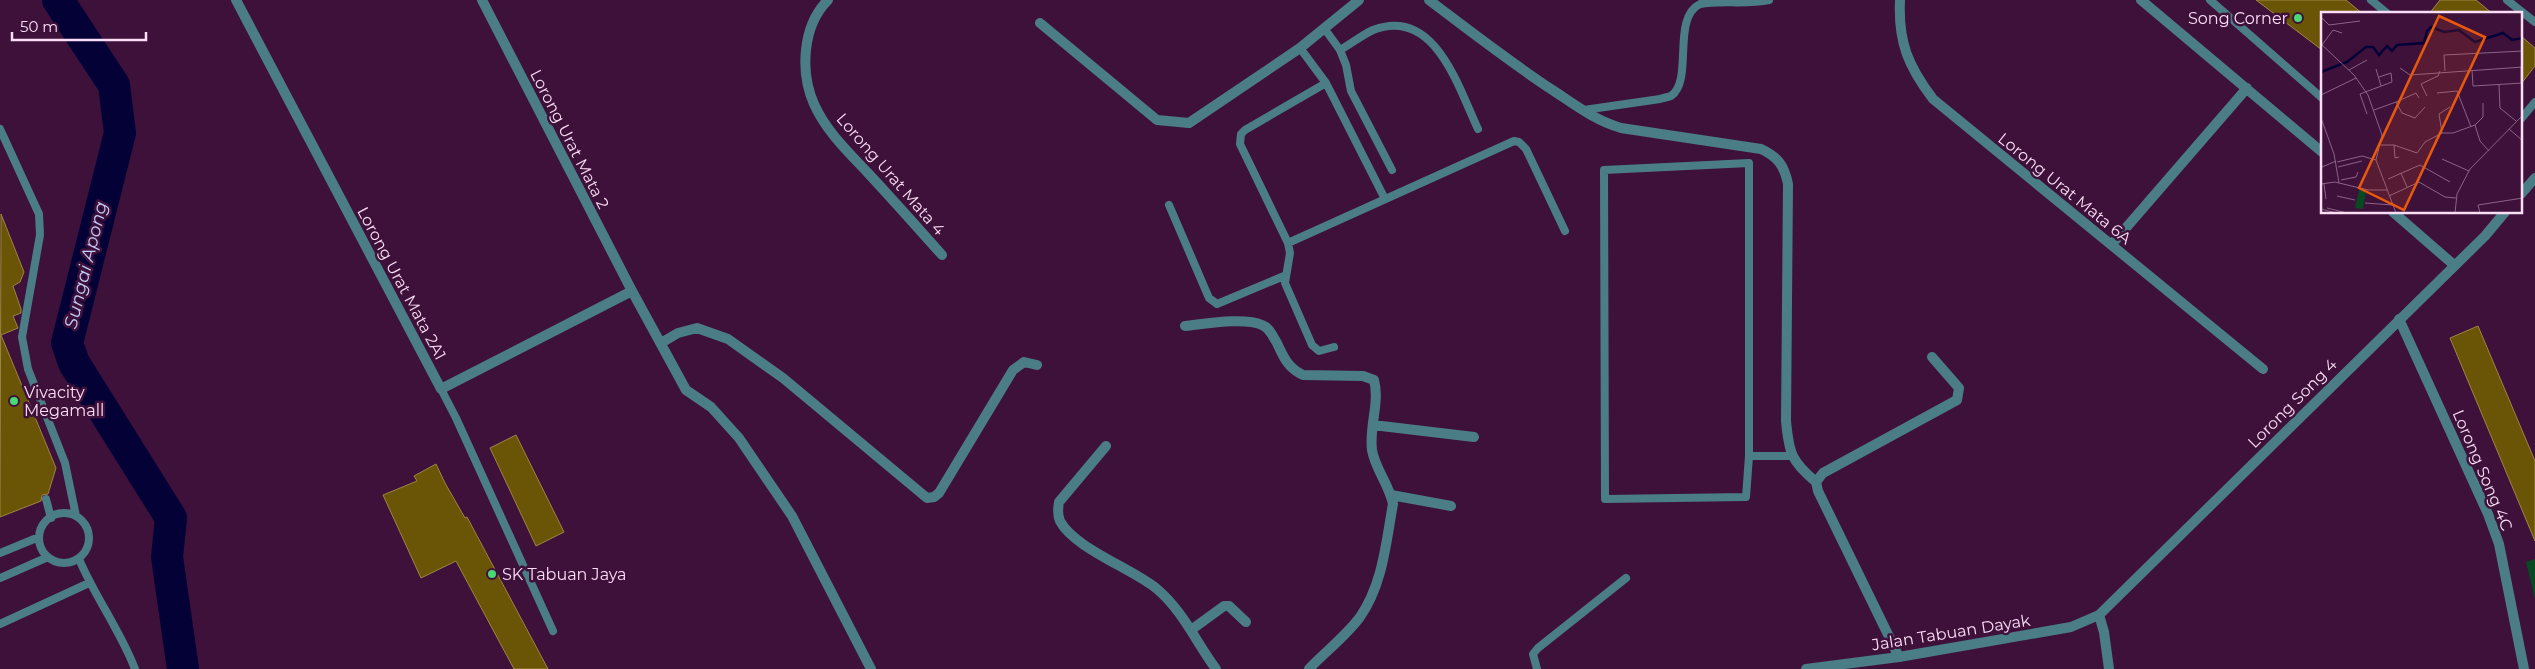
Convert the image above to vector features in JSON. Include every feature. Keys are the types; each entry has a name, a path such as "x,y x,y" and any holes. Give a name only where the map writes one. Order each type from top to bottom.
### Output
{"street":[{"name":"Lorong Urat Mata 2A1","path":"236,0 441,389"},
{"name":"Lorong Urat Mata 2","path":"482,0 632,292 686,390 711,407 739,438 792,516 872,669"},
{"name":"Lorong Urat Mata 4","path":"828,0 820,8 809,33 805,57 807,81 814,104 835,137 942,255"},
{"path":"1040,24 1157,120 1172,124 1189,123 1300,48 1359,0"},
{"path":"1429,0 1527,73 1606,124 1621,128 1761,148 1773,154 1784,165 1788,184 1786,421 1791,456 1798,467 1816,482 1818,491 1899,657"},
{"name":"Lorong Urat Mata 6A","path":"1900,0 1899,28 1903,47 1910,65 1933,100 2263,369"},
{"path":"2141,0 2321,151"},
{"path":"2112,244 2247,88"},
{"path":"2522,193 2535,178"},
{"path":"2395,214 2454,265"},
{"name":"Lorong Song 4","path":"2099,615 2485,236 2503,214"},
{"path":"441,389 632,292"},
{"name":"Lorong Song 4C","path":"2399,319 2499,544 2524,669"},
{"path":"1185,326 1238,323 1263,326 1272,335 1289,366 1295,371 1303,374 1369,376 1374,380 1376,388 1372,451 1391,494 1393,504 1382,566 1371,597 1359,618 1308,669"},
{"path":"661,343 686,329 696,328 728,339 783,378 927,498 934,497 939,493 1013,370 1024,362 1037,365"},
{"path":"1816,482 1824,473 1957,400 1959,388 1932,357"},
{"path":"1373,425 1474,437"},
{"path":"1106,446 1059,502 1060,521 1067,530 1082,542 1156,589 1184,618 1216,669"},
{"path":"1391,494 1450,506"},
{"path":"1191,630 1224,606 1228,606 1246,622"},
{"path":"2099,615 2104,632 2109,669"},
{"name":"Jalan Tabuan Dayak","path":"1806,669 1899,657 2071,627 2099,615"}],"lane":[{"path":"1584,110 1671,96 1677,89 1686,22 1690,12 1698,4 1708,1 1769,0"},
{"path":"2210,0 2321,97"},
{"path":"2371,0 2386,12"},
{"path":"2507,0 2535,22"},
{"path":"1340,50 1372,31 1394,26 1411,28 1429,40 1443,56 1478,129"},
{"path":"1324,28 1340,50 1346,65 1351,91 1392,170"},
{"path":"1300,48 1326,83 1385,199"},
{"path":"1326,83 1245,130 1239,139 1242,150 1288,243 1290,253 1284,276 1285,283 1312,345 1319,351 1334,347"},
{"path":"2522,118 2535,102"},
{"path":"0,129 38,214 40,235 22,337 28,369 65,463 76,516 87,529 89,539 86,550 79,559 63,563 48,557 41,548 39,537 42,527 51,518 59,514 76,516"},
{"path":"1288,243 1514,141 1526,149 1566,231"},
{"path":"1749,164 1749,456 1746,497 1606,499 1604,170 1749,164"},
{"path":"1169,205 1209,298 1213,302 1217,304 1284,276"},
{"path":"441,389 552,631"},
{"path":"1749,456 1791,456"},
{"path":"46,499 51,518"},
{"path":"0,553 39,537"},
{"path":"0,578 48,557"},
{"path":"79,559 89,583 104,607 135,669"},
{"path":"1538,669 1533,654 1538,648 1626,578"},
{"path":"0,624 89,583"}],"green space":[{"path":"2535,559 2535,599 2526,562"}],"building":[{"path":"2256,0 2346,0 2361,12 2321,12 2321,49"},
{"path":"2440,0 2476,0 2491,12 2431,12"},
{"path":"2522,37 2535,48 2535,66 2522,83"},
{"name":"Vivacity Megamall","path":"1,214 24,272 20,282 13,286 21,309 21,313 13,316 18,328 1,335 56,468 48,494 42,495 41,501 0,517"},
{"path":"2478,326 2535,461 2535,541 2450,338"},
{"path":"516,435 564,532 536,546 490,448"},
{"path":"436,464 465,518 467,517 548,669 514,669 456,561 421,578 383,495 417,481 414,476"}],"waterway":[{"name":"Sungai Apong","path":"58,0 114,85 120,133 67,343 74,363 171,518 167,557 183,669"}],"place":[{"name":"Song Corner","path":"2298,18"},
{"name":"Vivacity Megamall","path":"14,401"},
{"name":"SK Tabuan Jaya","path":"492,574"}]}
